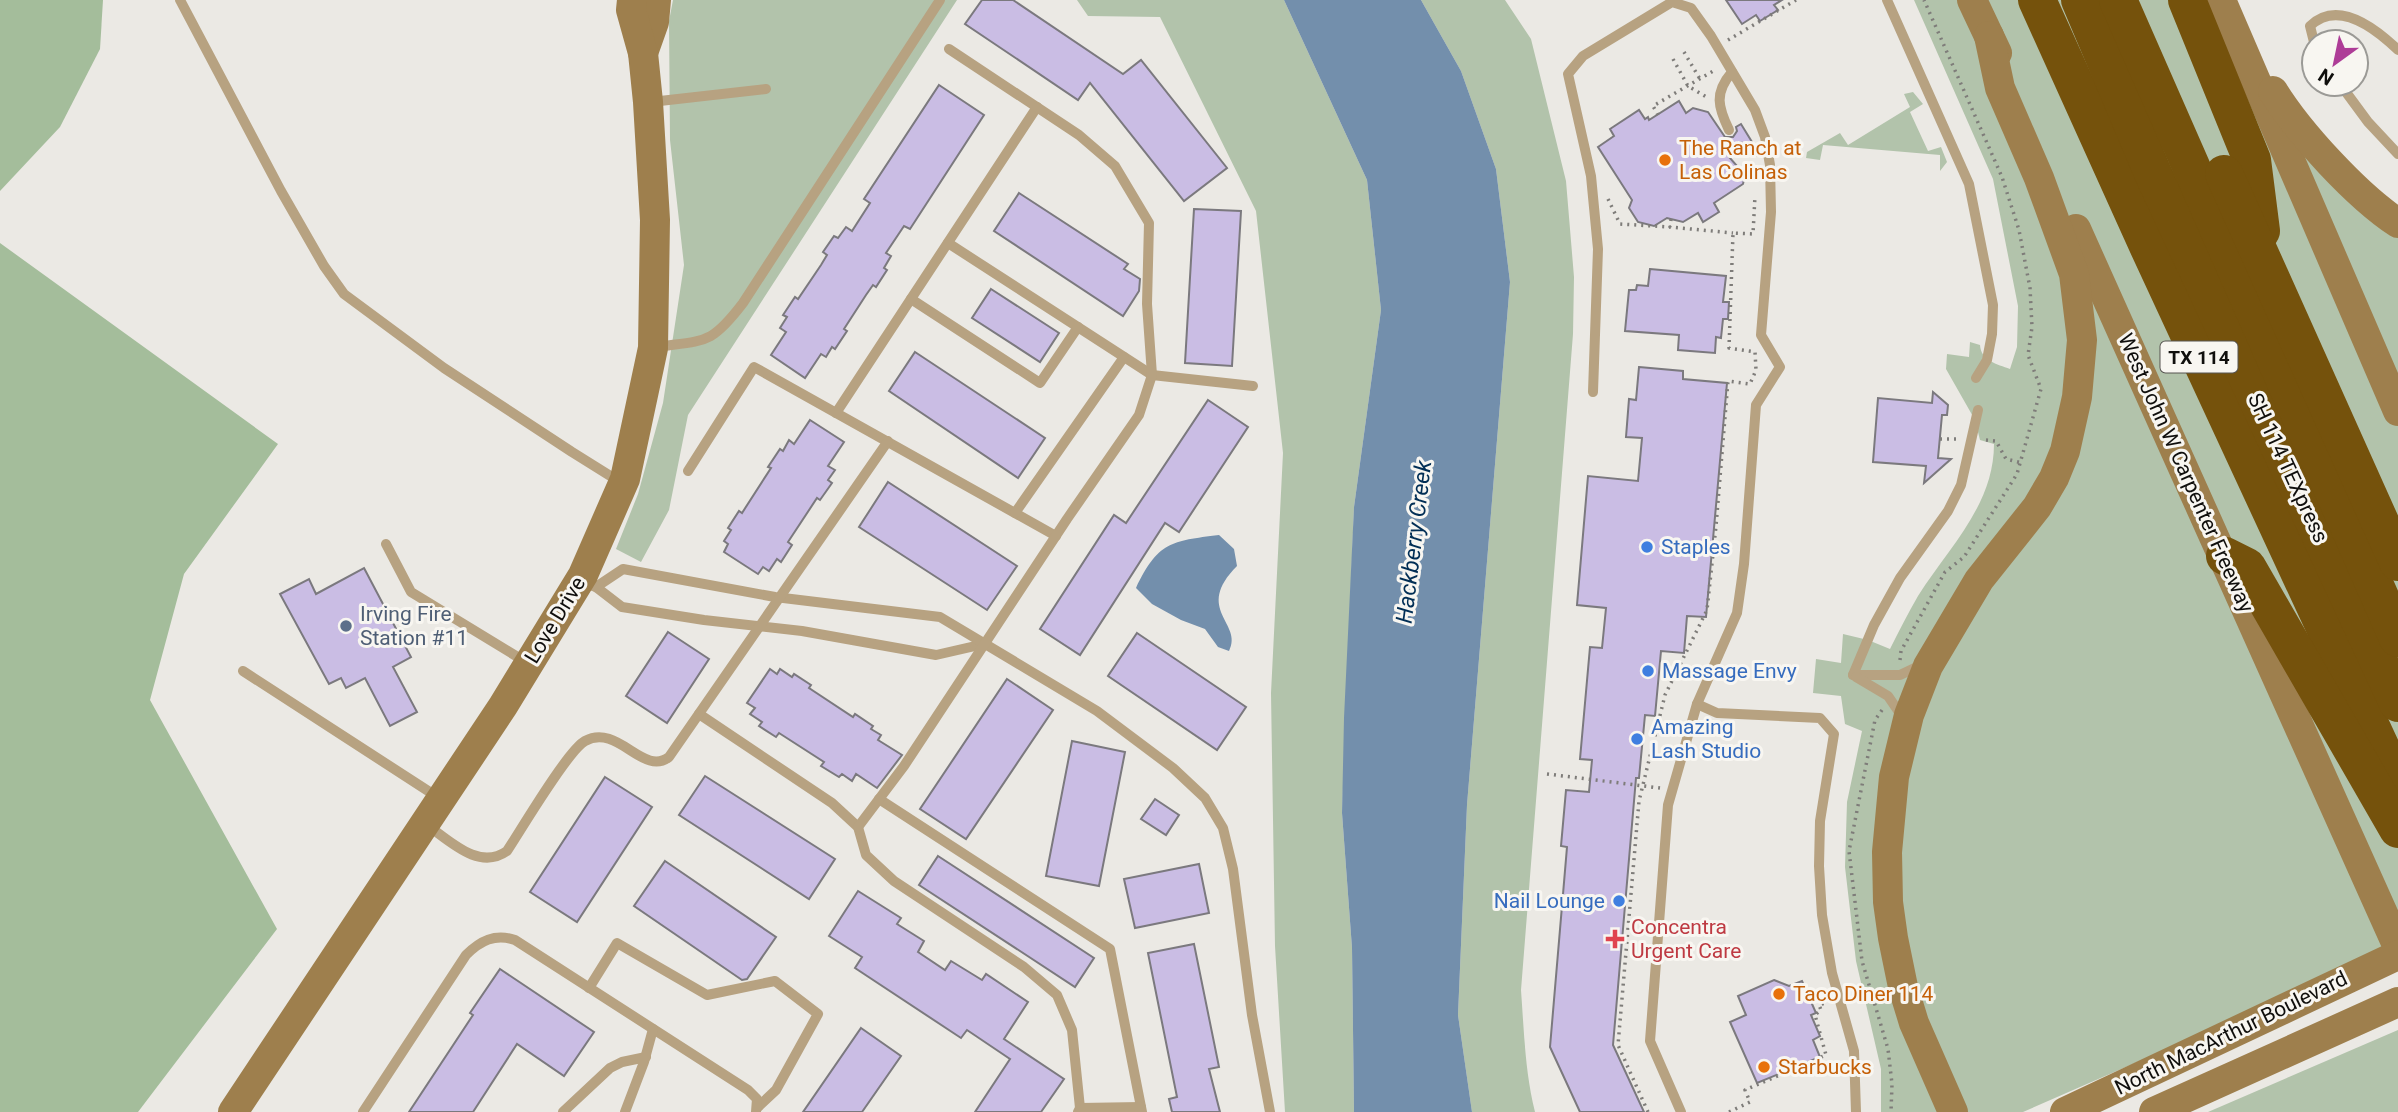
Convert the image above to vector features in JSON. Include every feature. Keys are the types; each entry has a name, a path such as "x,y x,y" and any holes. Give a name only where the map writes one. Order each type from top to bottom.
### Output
{"highway":[{"name":"TX 114","path":"2037,0 2154,261 2398,785"},
{"path":"2055,0 2152,171"},
{"name":"SH 114 TEXpress","path":"2080,0 2152,171 2398,703"},
{"name":"SH 114 TEXpress","path":"2118,0 2398,638"},
{"path":"2146,0 2398,562"},
{"path":"2187,0 2252,160 2265,264"},
{"path":"2225,556 2247,567 2398,829"}],"main road":[{"name":"Love Drive","path":"233,1112 529,663 587,585 623,483 653,348 655,220 648,102 643,53 631,10 632,0"},
{"name":"Love Drive","path":"643,53 654,22 656,0"},
{"name":"West John W Carpenter Freeway","path":"1972,0 2225,556 2398,947"},
{"path":"2224,8 2286,113 2347,179 2385,215 2398,223"},
{"path":"2224,8 2398,411"},
{"path":"1953,1112 1923,1046 1903,987 1888,902 1887,852 1894,778 1907,725 1933,656 1979,580 2037,507 2054,478 2065,451 2075,406 2082,340 2074,274 2039,178 2000,88 1989,36"},
{"name":"North MacArthur Boulevard","path":"2065,1112 2398,955"},
{"name":"North MacArthur Boulevard","path":"2154,1112 2385,1008"}],"lane":[{"path":"180,0 281,191 324,266 344,294 444,368 623,483"},
{"path":"653,348 705,340 723,329 743,303 940,0"},
{"path":"1887,0 1969,184 1993,305 1992,334 1987,360 1976,378"},
{"path":"1593,392 1598,249 1591,176 1567,74 1583,55 1672,2 1691,8 1755,110 1765,137 1771,212 1761,335 1780,367 1756,405 1744,564 1737,613 1697,705 1668,805 1650,1041 1681,1112"},
{"path":"2310,28 2317,14 2329,4 2342,4 2361,16 2398,50"},
{"path":"858,827 904,766 1139,415 1152,375 1147,304 1149,223 1115,166 1079,135 949,49"},
{"path":"1729,130 1719,109 1723,83 1732,72"},
{"path":"648,102 766,89"},
{"path":"2350,98 2398,154"},
{"path":"836,413 1037,107"},
{"path":"1742,149 1746,152 1768,152"},
{"path":"947,243 1152,375 1253,386"},
{"path":"911,299 1040,383 1078,327"},
{"path":"1015,513 1124,357"},
{"path":"688,471 754,368 1056,536"},
{"path":"1853,675 1874,625 1900,578 1948,511 1961,485 1978,410"},
{"path":"425,824 473,856 482,859 498,857 507,851 582,742 603,736 655,762 669,757 888,441"},
{"path":"386,544 411,592 529,663"},
{"path":"587,585 623,569 779,598 940,617 1097,711 1173,768 1205,798 1223,828 1233,869 1252,1015 1270,1112"},
{"path":"587,585 622,607 802,631 936,654 984,645"},
{"path":"1853,675 1900,675 1913,670 1933,656"},
{"path":"243,671 441,799"},
{"path":"1853,675 1890,699 1907,725"},
{"path":"1697,705 1717,713 1820,718 1834,734 1820,821 1819,866 1822,915 1832,973 1854,1051 1856,1112"},
{"path":"699,714 832,803 858,827 866,855 894,881 1024,967 1057,995 1072,1030 1079,1110 1142,1110 1110,949 879,799"},
{"path":"363,1112 466,955 481,942 504,937 515,940 748,1090 757,1099 757,1109"},
{"path":"589,988 617,943 706,995 775,981 818,1014 776,1090 757,1109"},
{"path":"625,1112 646,1057 653,1029"},
{"path":"564,1112 610,1068 622,1062 646,1057"}],"path":[{"path":"1717,47 1796,0"},
{"path":"1900,675 1901,650 1919,616 1945,572 1964,556 2017,474 2041,389 2028,355 2032,327 2030,288 2019,230 2002,177 1924,0"},
{"path":"1684,52 1700,79"},
{"path":"1672,59 1688,86 1713,100"},
{"path":"1658,115 1653,106 1715,69 1717,82"},
{"path":"1609,194 1606,196 1620,224 1753,234 1755,195"},
{"path":"1670,228 1671,219"},
{"path":"1648,1112 1618,1045 1639,801 1665,695 1707,610 1728,381 1750,384 1756,370 1755,352 1729,348 1733,233"},
{"path":"1890,699 1875,720 1849,851 1862,961 1888,1049 1892,1084 1891,1112"},
{"path":"1547,774 1642,784 1672,791"},
{"path":"1729,1112 1750,1102 1745,1090 1826,1055 1815,1015 1821,1010 1819,1005 1871,993"}],"green space":[{"path":"0,0 103,0 100,49 60,127 0,191"},
{"path":"673,0 957,0 688,415 669,510 641,562 616,549 638,494 663,403 684,265 670,140 669,21"},
{"path":"1077,0 1284,0 1367,180 1381,310 1354,507 1342,813 1352,948 1354,1112 1285,1112 1275,946 1271,693 1283,453 1256,211 1160,17 1088,16"},
{"path":"1421,0 1505,0 1531,39 1566,181 1574,277 1573,334 1521,990 1527,1067 1535,1112 1472,1112 1458,1015 1467,805 1510,282 1496,169 1461,71"},
{"path":"1914,0 2210,0 2320,159 2398,233 2398,948 2023,1112 1881,1112 1881,1069 1856,961 1845,867 1847,802 1862,731 1845,724 1841,696 1813,693 1816,659 1841,663 1843,634 1890,649 1918,596 1968,524 1986,487 1994,444 1980,440 1975,420 1946,369 1947,354 1969,357 1970,342 1980,345 1983,355 1991,361 2010,369 2017,347 2018,306 1993,179"},
{"path":"1913,92 1923,104 1910,112 1928,151 1941,147 1947,162 1940,171 1940,155 1823,145 1820,160 1806,158 1807,152 1840,133 1848,145 1910,107 1904,94"},
{"path":"0,243 278,444 184,574 150,700 277,929 138,1112 0,1112"},
{"path":"2398,1030 2398,1112 2208,1112"}],"water":[{"name":"Hackberry Creek","path":"1284,0 1421,0 1461,71 1496,169 1510,282 1467,805 1458,1015 1472,1112 1354,1112 1352,948 1342,813 1344,718 1354,507 1381,310 1367,180"},
{"path":"1219,535 1234,549 1237,566 1219,594 1219,605 1232,641 1229,651 1218,647 1205,629 1152,604 1136,588 1151,561 1168,546 1189,539"}],"building":[{"path":"982,0 1013,0 1123,74 1141,60 1227,168 1184,201 1090,83 1078,100 965,24"},
{"path":"1726,0 1782,0 1774,5 1778,10 1760,21 1756,15 1742,24"},
{"path":"939,85 984,115 910,229 904,226 886,253 891,256 884,268 887,270 876,287 873,285 866,295 844,329 847,331 835,349 832,347 826,357 821,354 805,378 771,355 786,332 780,328 787,317 783,315 795,297 798,299 821,265 827,255 823,252 834,236 838,238 846,227 852,231 870,203 864,199"},
{"name":"The Ranch at Las Colinas","path":"1679,101 1686,113 1693,108 1708,112 1725,137 1733,137 1737,131 1736,127 1741,124 1752,142 1738,142 1734,147 1735,153 1729,157 1745,175 1743,184 1714,203 1719,212 1703,222 1698,213 1683,222 1667,218 1654,226 1638,222 1629,208 1632,200 1598,147 1614,136 1610,129 1639,110 1645,119 1648,117 1649,120"},
{"path":"1019,193 1128,264 1124,269 1140,279 1139,291 1123,316 994,231"},
{"path":"1194,209 1241,211 1232,366 1185,363"},
{"path":"1650,269 1726,276 1723,302 1729,302 1728,319 1723,319 1721,338 1716,337 1715,353 1678,350 1679,335 1625,331 1629,290 1636,290 1637,285 1648,286"},
{"path":"991,289 1059,333 1040,362 972,318"},
{"path":"915,352 1045,438 1018,478 889,391"},
{"path":"1639,367 1683,371 1683,379 1727,383 1706,617 1687,616 1684,653 1661,651 1655,716 1645,715 1639,778 1636,778 1613,1045 1644,1112 1580,1112 1550,1047 1567,847 1561,846 1566,790 1589,792 1592,760 1580,759 1590,647 1602,648 1606,608 1577,605 1588,476 1638,481 1642,438 1626,437 1629,399 1636,400"},
{"path":"1933,392 1948,405 1947,415 1942,415 1938,458 1951,459 1924,483 1926,466 1873,462 1878,398 1932,403"},
{"path":"1208,400 1248,427 1179,532 1165,523 1080,655 1040,629 1114,515 1126,523"},
{"path":"810,420 844,442 828,466 835,470 828,480 832,483 820,500 817,498 788,542 792,545 781,562 777,559 769,571 763,567 758,574 724,552 728,544 724,541 731,530 728,528 739,511 742,513 780,449 783,451 789,440 794,444"},
{"path":"888,482 1017,566 987,610 859,527"},
{"name":"Irving Fire Station #11","path":"364,568 411,657 393,667 417,712 390,726 365,678 346,688 341,678 329,684 280,594 309,579 316,594"},
{"path":"668,632 709,659 667,723 626,696"},
{"path":"1137,633 1246,707 1217,750 1108,676"},
{"path":"770,669 777,674 780,669 792,677 794,674 811,685 809,688 853,717 855,714 873,726 871,729 881,735 878,740 902,755 877,788 856,774 852,781 842,774 839,777 821,766 824,762 779,733 776,737 759,726 762,722 750,714 755,708 747,703"},
{"path":"1007,679 1053,710 966,839 920,809"},
{"path":"1072,741 1125,752 1099,886 1046,876"},
{"path":"705,776 835,859 809,899 679,815"},
{"path":"605,777 652,807 577,922 530,892"},
{"path":"1155,799 1179,815 1166,835 1141,819"},
{"path":"938,856 1094,958 1075,987 919,885"},
{"path":"665,861 776,937 747,979 742,980 634,906"},
{"path":"1199,864 1209,913 1135,928 1124,879"},
{"path":"858,891 901,918 897,924 924,941 918,952 945,970 951,961 982,980 986,974 1028,1002 1004,1039 1064,1079 1041,1112 975,1112 1010,1059 967,1030 961,1038 855,968 862,957 829,936"},
{"path":"1194,944 1219,1067 1209,1069 1220,1112 1172,1112 1169,1099 1177,1097 1148,953"},
{"path":"500,969 594,1032 564,1076 517,1044 473,1112 409,1112 473,1015 470,1013"},
{"path":"1774,980 1789,986 1802,981 1816,1013 1811,1015 1820,1036 1813,1040 1820,1057 1757,1083 1730,1022 1746,1015 1738,996"},
{"path":"861,1028 901,1056 862,1112 803,1112"}],"place":[{"name":"The Ranch at Las Colinas","path":"1665,160"},
{"name":"Staples","path":"1647,547"},
{"name":"Irving Fire Station #11","path":"346,626"},
{"name":"Massage Envy","path":"1648,671"},
{"name":"Amazing Lash Studio","path":"1637,739"},
{"name":"Nail Lounge","path":"1619,901"},
{"name":"Concentra Urgent Care","path":"1615,939"},
{"name":"Taco Diner 114","path":"1779,994"},
{"name":"Starbucks","path":"1764,1067"}]}
